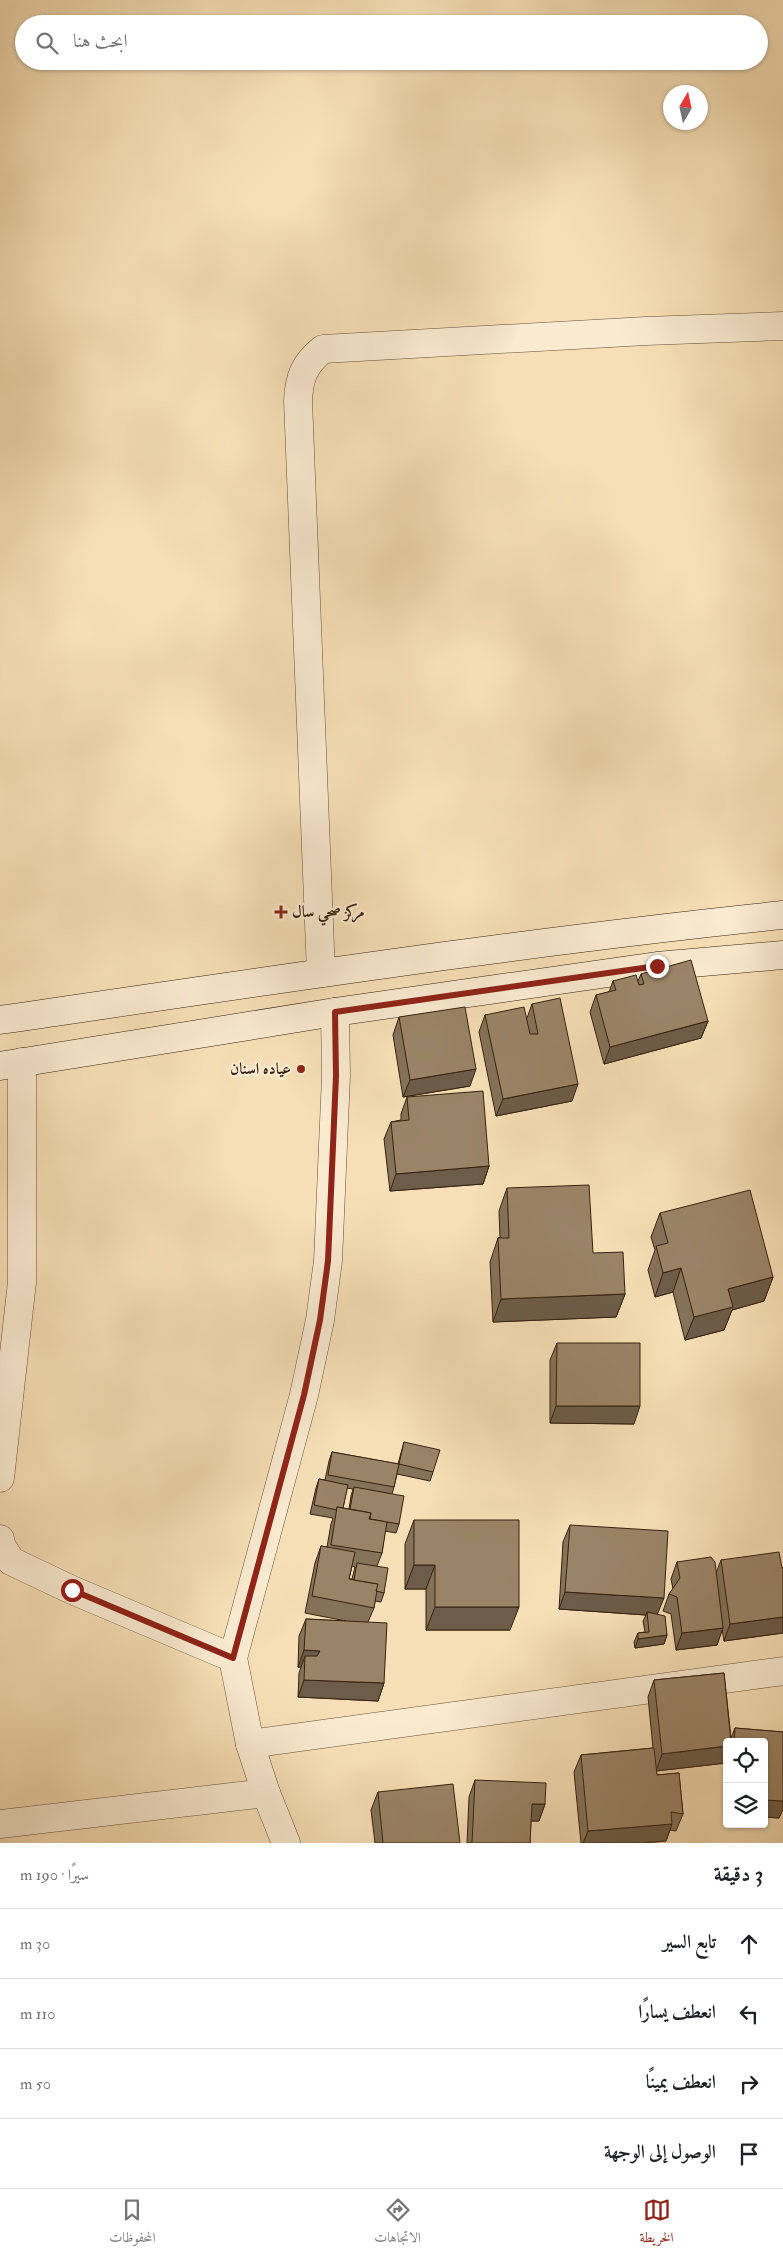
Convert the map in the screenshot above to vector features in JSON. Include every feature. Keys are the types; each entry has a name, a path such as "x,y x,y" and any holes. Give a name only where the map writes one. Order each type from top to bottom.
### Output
{"street":[{"path":"321,973 298,401 299,383 303,371 323,349 646,331 783,326"},
{"path":"0,1020 321,973 655,928 783,915"},
{"path":"0,1478 22,1282 11,1064 335,1012 657,966 783,955"},
{"path":"286,1843 266,1793 250,1744 233,1658 304,1395 320,1320 328,1261 336,1076 335,1012"},
{"path":"0,1539 1,1546 11,1561 72,1590 233,1658"},
{"path":"250,1744 783,1671"},
{"path":"0,1824 266,1793"}],"building":[{"path":"691,960 708,1021 610,1047 596,995 616,990 613,981 636,975 639,985 644,984 641,974"},
{"path":"560,998 578,1084 503,1099 485,1015 524,1007 530,1034 538,1034 532,1004"},
{"path":"465,1007 476,1069 410,1080 399,1017"},
{"path":"483,1091 489,1166 396,1174 391,1122 409,1120 407,1097"},
{"path":"589,1185 593,1253 623,1252 625,1294 501,1299 498,1238 509,1238 507,1188"},
{"path":"750,1190 773,1277 728,1289 733,1307 694,1317 681,1268 663,1273 656,1246 668,1243 660,1213"},
{"path":"557,1343 640,1343 640,1406 556,1406"},
{"path":"404,1442 440,1450 433,1472 399,1464"},
{"path":"332,1452 399,1464 394,1487 328,1475"},
{"path":"319,1479 348,1485 343,1508 337,1507 337,1510 314,1505"},
{"path":"354,1487 404,1496 399,1524 370,1519 371,1513 350,1509"},
{"path":"337,1507 371,1513 369,1519 387,1522 382,1553 331,1545"},
{"path":"414,1520 519,1520 519,1607 435,1607 435,1565 414,1565"},
{"path":"570,1525 668,1531 664,1598 565,1592"},
{"path":"321,1546 355,1552 349,1579 378,1584 374,1608 312,1596"},
{"path":"779,1552 783,1568 783,1617 730,1624 721,1560"},
{"path":"711,1557 715,1562 723,1628 682,1633 677,1597 669,1594 680,1578 677,1562"},
{"path":"357,1563 388,1568 384,1593 376,1591 378,1584 354,1580"},
{"path":"647,1612 665,1616 667,1635 638,1639 638,1633 649,1632"},
{"path":"306,1619 387,1623 384,1683 304,1680 305,1656 317,1656 320,1651 304,1650"},
{"path":"724,1673 731,1738 723,1738 723,1746 662,1754 654,1680"},
{"path":"735,1728 783,1732 783,1801 768,1800 768,1738 734,1738"},
{"path":"654,1748 657,1775 679,1773 683,1814 671,1812 672,1824 588,1831 581,1755"},
{"path":"475,1780 546,1783 545,1804 532,1804 530,1843 472,1843"},
{"path":"453,1784 460,1843 383,1843 378,1792"}],"place":[{"name":"مركز صحي سال","path":"281,912"},
{"name":"عياده اسنان","path":"301,1069"}],"route":[{"path":"72,1590 233,1658 304,1395 320,1320 328,1261 336,1076 335,1012 657,966"}]}
